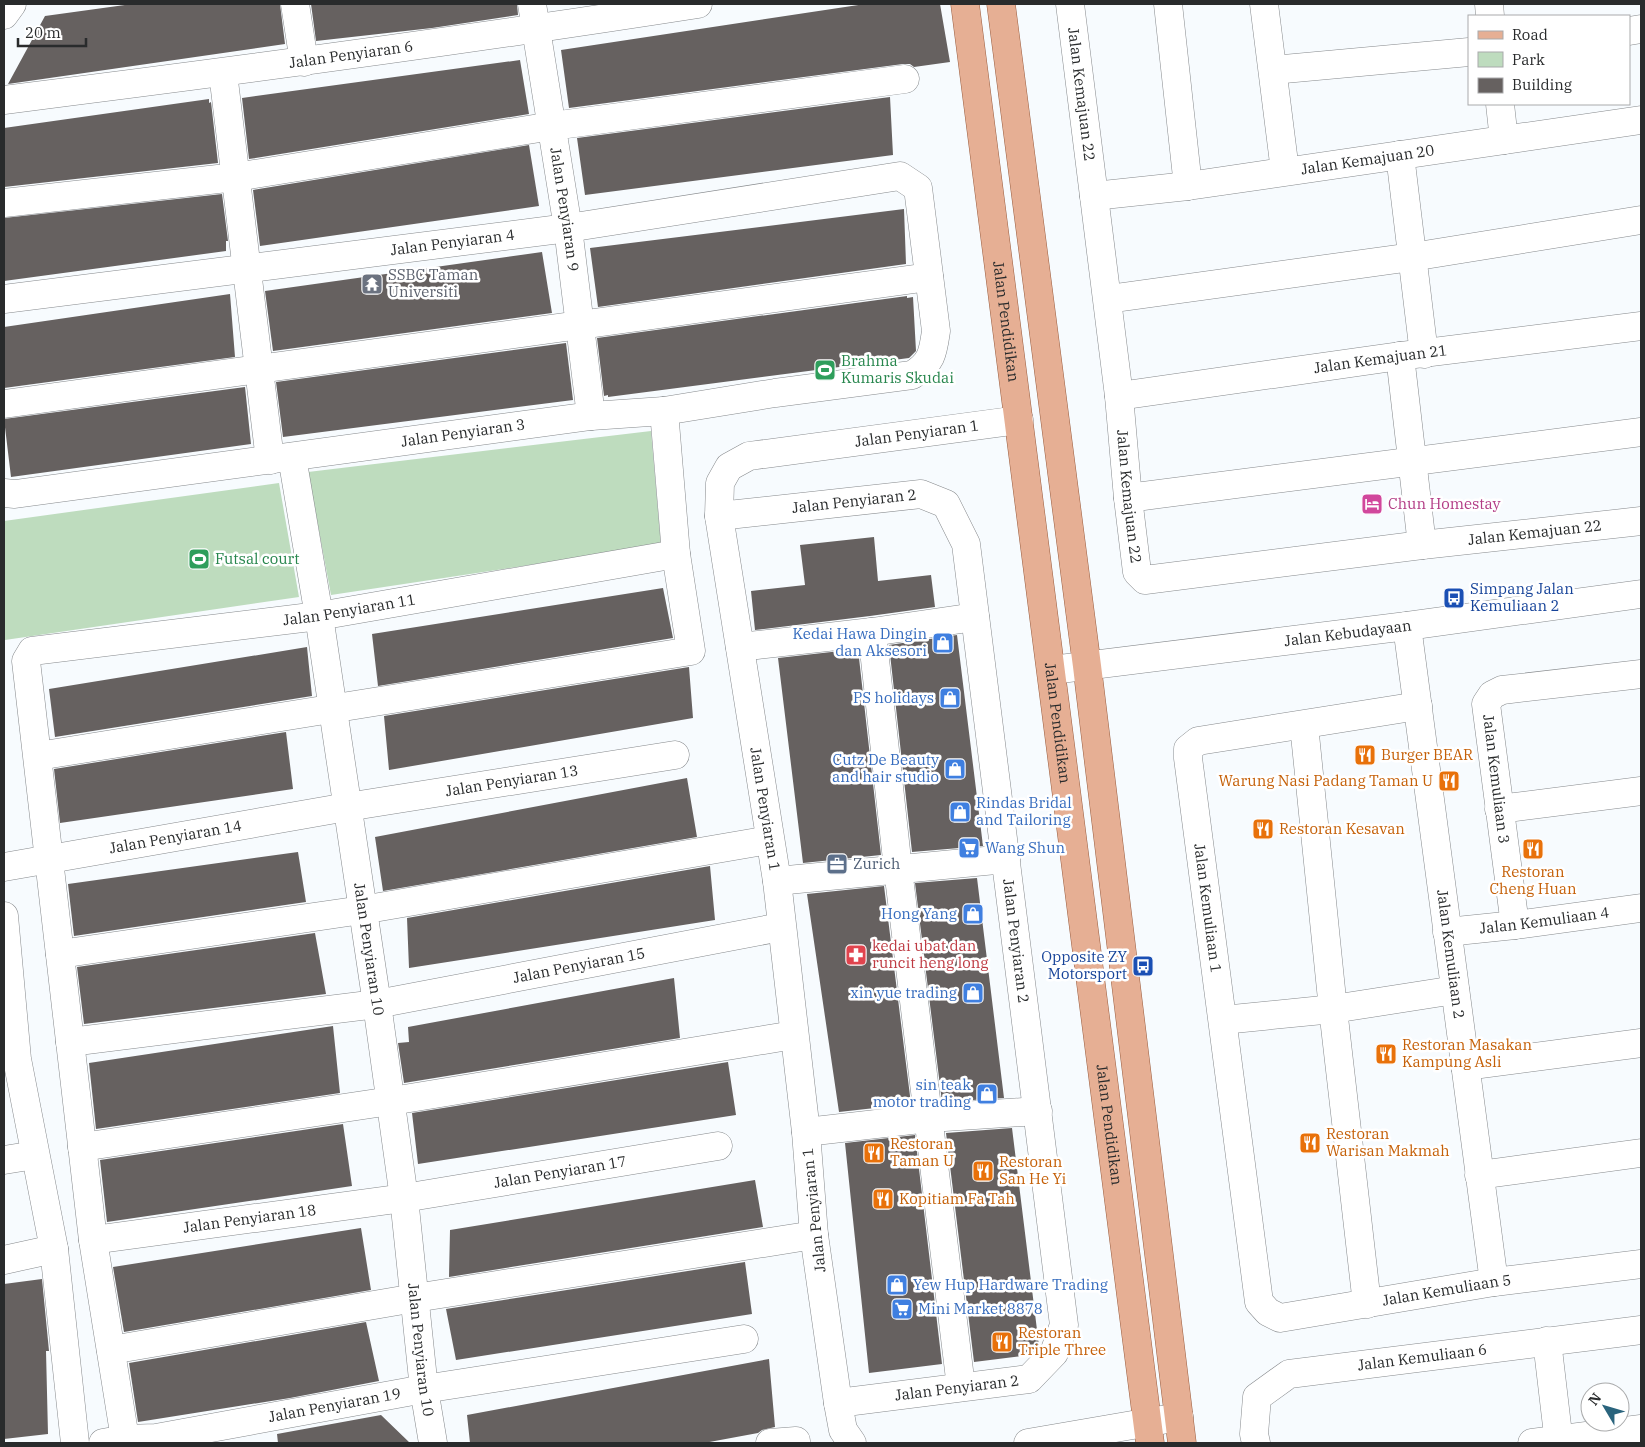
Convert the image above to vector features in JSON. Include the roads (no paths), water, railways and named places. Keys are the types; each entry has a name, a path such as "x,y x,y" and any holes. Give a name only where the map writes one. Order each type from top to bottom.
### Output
{"main road":[{"name":"Jalan Pendidikan","path":"965,4 1052,670 1148,1433"},
{"path":"1001,4 1087,666 1180,1430"}],"street":[{"path":"4,15 12,4"},
{"path":"295,4 304,62"},
{"name":"Jalan Penyiaran 6","path":"4,100 304,62 534,17 698,4"},
{"name":"Jalan Kemajuan 22","path":"1070,4 1108,299 1137,572 1145,580 1422,545 1641,521"},
{"path":"1168,4 1188,186"},
{"path":"1264,4 1284,170"},
{"name":"Jalan Penyiaran 9","path":"534,17 568,228 591,416"},
{"path":"1272,70 1468,52"},
{"name":"Jalan Penyiaran 10","path":"224,73 259,368 320,616 404,1198 424,1389 433,1443"},
{"path":"4,203 236,177 552,126 905,79"},
{"path":"1500,105 1504,140"},
{"name":"Jalan Kemajuan 20","path":"1094,196 1188,186 1284,170 1641,120"},
{"path":"1400,155 1412,257 1412,462 1422,545"},
{"name":"Jalan Penyiaran 4","path":"4,299 568,228 900,176 918,188 929,277"},
{"path":"1108,299 1412,257 1641,220"},
{"path":"4,404 929,277"},
{"name":"Jalan Penyiaran 3","path":"9,493 591,416 664,411 775,393 912,375 922,369 933,353 936,330 929,277"},
{"name":"Jalan Kemajuan 21","path":"1119,396 1412,355 1641,326"},
{"path":"114,1441 111,1350 93,1240 38,756 690,651 676,554 664,411"},
{"name":"Jalan Penyiaran 1","path":"852,1443 843,1430 838,1403 814,1235 806,1132 777,881 719,516 720,483 729,468 749,456 1019,420"},
{"path":"1128,498 1641,432"},
{"name":"Jalan Penyiaran 2","path":"719,516 922,494 946,504 966,544 976,617 1064,1325 1054,1353 1029,1379 838,1403"},
{"name":"Jalan Penyiaran 11","path":"38,756 26,661 32,651 320,616 676,554"},
{"name":"Jalan Kebudayaan","path":"1052,670 1407,626 1641,594"},
{"path":"740,646 872,632 976,617"},
{"name":"Jalan Kemuliaan 2","path":"1407,626 1494,1282"},
{"path":"872,632 898,869 961,1387"},
{"name":"Jalan Kemuliaan 3","path":"1515,925 1486,704 1492,696 1502,690 1641,674"},
{"name":"Jalan Kemuliaan 1","path":"1259,1302 1188,749 1198,741 1418,706"},
{"path":"1304,725 1333,1009 1367,1304"},
{"name":"Jalan Penyiaran 13","path":"348,807 675,755"},
{"path":"1499,809 1641,791"},
{"name":"Jalan Penyiaran 14","path":"4,867 348,807"},
{"path":"60,954 362,910 770,840"},
{"path":"777,881 1006,859"},
{"name":"Jalan Kemuliaan 4","path":"1447,932 1641,908"},
{"path":"4,916 10,1060 35,1155 54,1249 75,1443"},
{"name":"Jalan Penyiaran 15","path":"70,1042 377,1004 781,927"},
{"path":"1223,1020 1333,1009 1455,990"},
{"path":"82,1147 390,1101 794,1035"},
{"path":"1465,1066 1641,1043"},
{"path":"806,1132 929,1118 1038,1111"},
{"name":"Jalan Penyiaran 17","path":"404,1198 718,1146"},
{"path":"1479,1175 1641,1153"},
{"path":"4,1160 35,1155"},
{"name":"Jalan Penyiaran 18","path":"93,1240 404,1198"},
{"path":"111,1350 415,1298 814,1235"},
{"path":"4,1260 54,1249"},
{"name":"Jalan Kemuliaan 5","path":"1259,1302 1268,1312 1280,1318 1494,1282 1641,1264"},
{"name":"Jalan Kemuliaan 6","path":"1256,1443 1254,1434 1257,1397 1289,1374 1641,1330"},
{"name":"Jalan Penyiaran 19","path":"114,1441 156,1441 424,1389 744,1339"},
{"path":"1547,1341 1559,1441"},
{"path":"1532,1443 1641,1429"},
{"path":"1028,1443 1180,1430"}],"place":[{"name":"SSBC Taman Universiti","path":"372,284"},
{"name":"Brahma Kumaris Skudai","path":"825,370"},
{"name":"Chun Homestay","path":"1372,504"},
{"name":"Futsal court","path":"199,559"},
{"name":"Simpang Jalan Kemuliaan 2","path":"1454,598"},
{"name":"Kedai Hawa Dingin dan Aksesori","path":"943,643"},
{"name":"PS holidays","path":"950,698"},
{"name":"Burger BEAR","path":"1365,755"},
{"name":"Cutz De Beauty and hair studio","path":"955,769"},
{"name":"Warung Nasi Padang Taman U","path":"1449,781"},
{"name":"Rindas Bridal and Tailoring","path":"960,812"},
{"name":"Restoran Kesavan","path":"1263,829"},
{"name":"Wang Shun","path":"969,848"},
{"name":"Restoran Cheng Huan","path":"1533,849"},
{"name":"Zurich","path":"837,864"},
{"name":"Hong Yang","path":"973,914"},
{"name":"kedai ubat dan runcit heng long","path":"856,955"},
{"name":"Opposite ZY Motorsport","path":"1143,966"},
{"name":"xin yue trading","path":"973,993"},
{"name":"Restoran Masakan Kampung Asli","path":"1386,1054"},
{"name":"sin teak motor trading","path":"987,1094"},
{"name":"Restoran Warisan Makmah","path":"1310,1143"},
{"name":"Restoran Taman U","path":"874,1153"},
{"name":"Restoran San He Yi","path":"983,1171"},
{"name":"Kopitiam Fa Tah","path":"883,1199"},
{"name":"Yew Hup Hardware Trading","path":"897,1285"},
{"name":"Mini Market 8878","path":"902,1309"},
{"name":"Restoran Triple Three","path":"1002,1342"}]}
